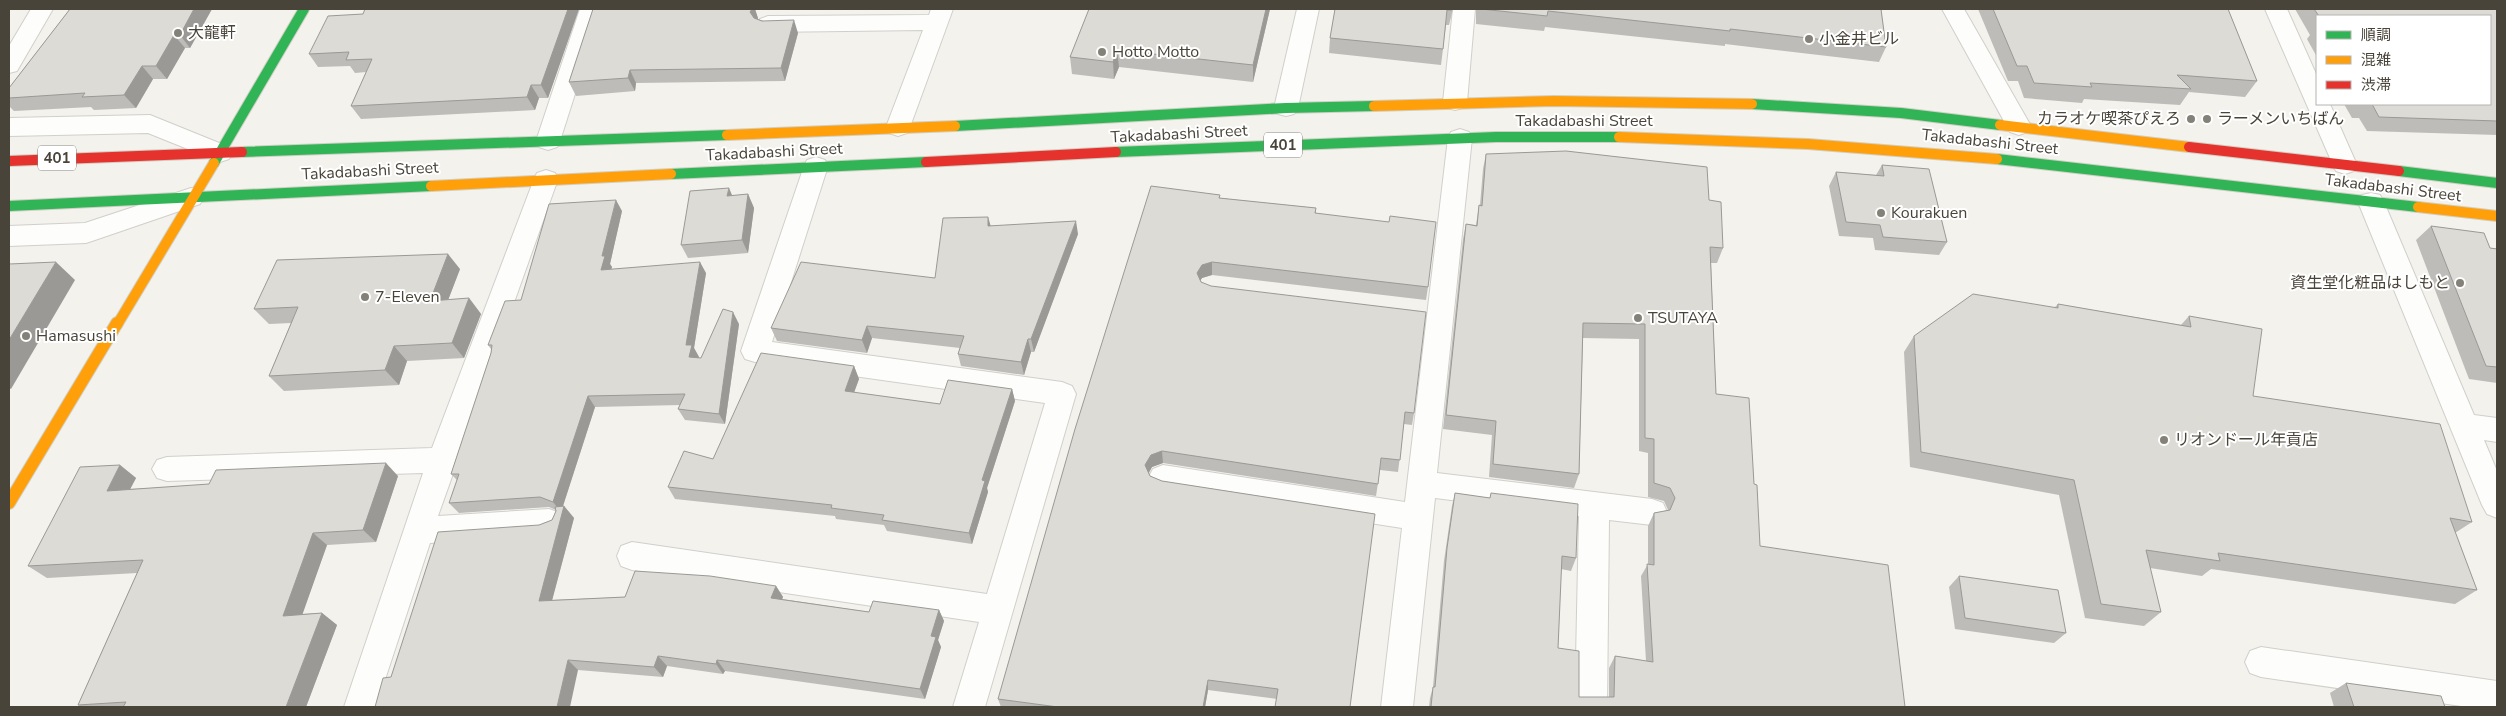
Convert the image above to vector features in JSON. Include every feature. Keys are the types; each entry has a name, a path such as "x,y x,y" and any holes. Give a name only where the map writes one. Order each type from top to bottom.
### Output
{"main road":[{"path":"9,503 195,196 304,9"},
{"name":"Takadabashi Street","path":"9,161 898,128 1286,108 1455,102 1554,101 1755,104 1901,112 2497,183"},
{"name":"Takadabashi Street","path":"9,206 816,166 964,162 1250,146 1460,138 1685,137 1882,148 1999,159 2497,216"}],"street":[{"path":"9,65 42,9"},
{"path":"548,141 591,9"},
{"path":"1286,108 1308,9"},
{"path":"1455,102 1464,9"},
{"path":"1953,9 2018,126"},
{"path":"2276,9 2316,99"},
{"path":"768,24 938,15 898,128"},
{"path":"2319,105 2345,165"},
{"path":"9,128 150,124 220,153"},
{"path":"1397,707 1422,484 1431,313 1460,138"},
{"path":"816,166 755,351 1062,394 969,707"},
{"path":"360,707 442,460 546,179"},
{"path":"9,236 86,233 195,196"},
{"path":"2371,202 2497,505"},
{"path":"2465,426 2497,430"},
{"path":"167,469 442,460"},
{"path":"1163,478 1418,517"},
{"path":"1422,484 1652,512"},
{"path":"1591,707 1594,505"},
{"path":"418,530 549,522"},
{"path":"632,556 997,610"},
{"path":"2261,662 2497,696"}],"building":[{"path":"70,9 194,9 180,35 174,35 156,66 142,66 124,95 82,97 85,93 9,98 9,88"},
{"path":"365,9 568,9 541,85 531,85 527,97 351,106 372,59 346,60 349,52 309,54 328,16 363,14"},
{"path":"593,9 752,9 750,12 754,18 762,21 794,20 781,68 630,70 628,78 569,82"},
{"path":"1089,9 1266,9 1253,65 1117,50 1113,62 1070,57"},
{"path":"1335,9 1452,10 1447,10 1443,49 1330,38"},
{"path":"1481,9 1881,9 1886,47 1548,11 1547,16"},
{"path":"1993,9 2228,9 2257,81 2177,75 2191,89 2090,83 2092,87 2034,83 2027,66 2017,66"},
{"path":"2314,9 2497,9 2497,121 2379,117 2373,105 2491,105 2491,15 2318,15"},
{"path":"1566,151 1707,167 1709,200 1721,202 1723,248 1710,247 1716,394 1749,398 1754,484 1757,485 1760,546 1888,565 1905,707 1431,707 1433,687 1435,687 1447,548 1455,493 1490,498 1491,493 1578,504 1576,558 1562,556 1558,648 1579,651 1579,697 1614,697 1615,656 1653,662 1647,564 1654,565 1654,513 1670,510 1675,498 1670,488 1654,483 1654,439 1645,438 1645,324 1583,323 1579,474 1493,464 1496,421 1446,415 1466,224 1477,226 1479,205 1482,206 1486,154"},
{"name":"Kourakuen","path":"1882,165 1929,169 1947,242 1883,237 1880,225 1846,222 1836,172 1884,176"},
{"path":"1151,186 1220,195 1219,198 1316,208 1315,213 1389,222 1390,216 1436,222 1428,287 1212,262 1202,265 1197,273 1201,282 1211,286 1426,312 1414,413 1405,412 1400,460 1381,458 1378,484 1162,451 1151,455 1145,465 1150,476 1162,481 1375,514 1350,707 1275,707 1278,689 1208,680 1203,707 1058,707 998,699 1075,429"},
{"path":"729,188 727,196 748,194 742,240 681,245 690,191"},
{"path":"616,200 602,256 605,256 601,270 700,262 686,345 692,345 689,357 701,358 723,309 733,312 719,414 678,409 685,394 588,396 553,502 540,497 449,503 459,474 451,474 491,353 492,345 488,345 505,301 521,300 549,204"},
{"path":"988,217 988,226 1076,221 1031,339 1028,339 1021,362 958,354 964,336 867,326 862,340 771,328 801,262 935,278 943,218"},
{"path":"2431,226 2484,233 2490,248 2497,249 2497,367 2486,366"},
{"path":"448,254 430,301 469,298 452,343 394,346 385,370 269,376 298,307 254,309 277,260"},
{"path":"56,262 9,340 9,264"},
{"name":"リオンドール年貢店","path":"1973,294 2058,308 2058,304 2191,327 2189,316 2262,329 2253,396 2440,424 2472,522 2450,518 2477,590 2218,553 2220,561 2146,550 2161,612 2101,604 2074,480 1921,452 1914,336"},
{"path":"761,353 854,366 845,391 940,404 948,380 1012,389 982,480 985,481 969,533 882,520 884,515 831,508 832,505 668,487 684,451 713,459"},
{"path":"386,463 363,530 313,533 283,616 322,613 286,707 123,707 126,702 78,705 143,560 28,566 80,467 120,465 107,491 209,484 216,470"},
{"path":"564,506 539,601 625,597 635,571 710,576 776,586 771,598 869,612 873,601 939,610 931,636 936,637 920,689 717,660 716,664 658,656 654,667 568,660 557,707 375,707 383,678 391,677 438,532 539,525 552,520 556,511 555,507"},
{"path":"1959,576 2058,590 2066,633 1965,618"},
{"path":"2346,683 2441,696 2445,707 2354,707"}],"traffic: fast":[{"path":"214,163 304,9"},
{"path":"1752,104 1901,113 2000,125"},
{"path":"955,126 1286,108 1374,106"},
{"path":"242,152 727,135"},
{"path":"1116,152 1496,137 1619,137"},
{"path":"1997,159 2418,207"},
{"path":"671,174 926,162"},
{"path":"2399,171 2497,183"},
{"path":"9,206 431,186"}],"traffic: slow":[{"path":"1374,106 1554,101 1752,104"},
{"path":"2000,125 2189,147"},
{"path":"727,135 955,126"},
{"path":"1619,137 1666,137 1808,144 1997,159"},
{"path":"9,503 214,163"},
{"path":"431,186 671,174"},
{"path":"2418,207 2497,216"}],"traffic: jam":[{"path":"2189,147 2399,171"},
{"path":"9,161 242,152"},
{"path":"926,162 1116,152"}],"place":[{"name":"大龍軒","path":"178,33"},
{"name":"小金井ビル","path":"1809,39"},
{"name":"Hotto Motto","path":"1102,52"},
{"name":"カラオケ喫茶ぴえろ","path":"2191,119"},
{"name":"ラーメンいちばん","path":"2207,119"},
{"name":"Kourakuen","path":"1881,213"},
{"name":"資生堂化粧品はしもと","path":"2460,283"},
{"name":"7-Eleven","path":"365,297"},
{"name":"TSUTAYA","path":"1638,318"},
{"name":"Hamasushi","path":"26,336"},
{"name":"リオンドール年貢店","path":"2164,440"}]}
